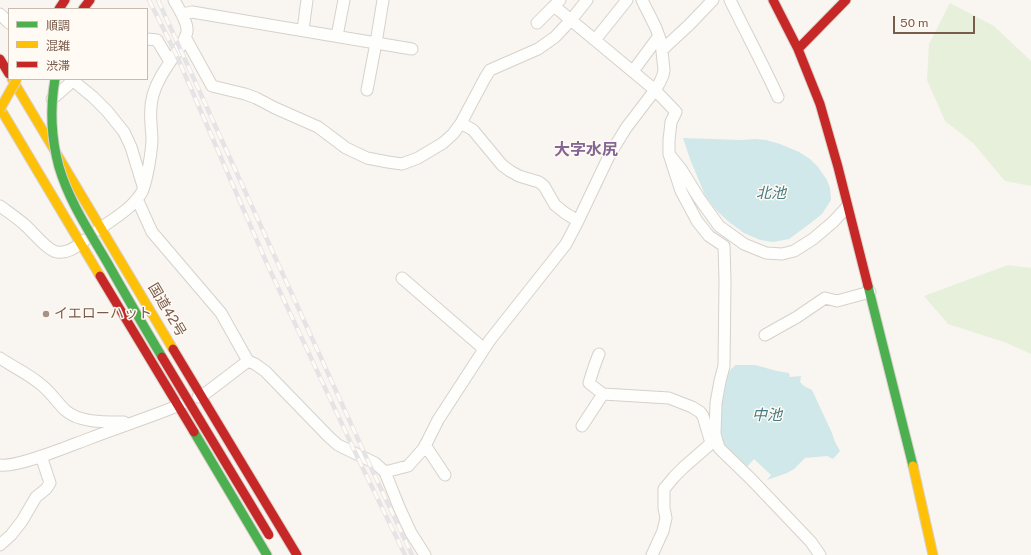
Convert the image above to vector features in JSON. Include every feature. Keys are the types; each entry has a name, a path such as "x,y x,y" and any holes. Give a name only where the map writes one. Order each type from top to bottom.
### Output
{"main road":[{"path":"84,8 90,0"},
{"path":"773,0 798,49 820,104 838,167 847,207 870,292 934,555"},
{"path":"798,49 846,0"},
{"path":"0,59 8,72"},
{"name":"国道42号","path":"13,80 297,555"},
{"path":"16,80 0,108 268,555"},
{"path":"55,80 52,93 52,111 53,136 57,160 65,182 82,219 140,320 271,539"}],"street":[{"path":"0,206 49,248 55,252 61,253 69,251 81,243 137,199 142,191 151,152 152,139 150,115 155,87 185,37 187,31 187,24 174,0"},
{"path":"303,30 307,0"},
{"path":"337,36 344,0"},
{"path":"367,90 383,0"},
{"path":"185,37 212,86 256,98 318,128 346,148 367,158 402,164 418,158 443,143 453,134 461,123 490,70 538,49 555,37 587,0"},
{"path":"595,40 627,0"},
{"path":"385,472 408,466 424,448 438,420 490,340 566,244 609,156 626,128 655,90 663,76 660,36 642,0"},
{"path":"662,50 713,0"},
{"path":"730,0 778,97"},
{"path":"537,23 557,3 571,20 655,90 676,112 671,122 669,154 681,191 697,221 709,236 724,246 724,366 716,403 714,440 684,467 664,489 664,508 666,518 663,531 652,555"},
{"path":"182,14 192,12 412,49"},
{"path":"0,14 8,22"},
{"path":"633,71 660,36"},
{"path":"148,39 157,40 170,62"},
{"path":"33,114 68,85 71,80"},
{"path":"73,80 107,111 124,132 131,147 143,186"},
{"path":"461,123 473,130 502,165 519,176 539,182 544,186 555,205 578,221"},
{"path":"669,154 681,169 719,226 744,244 766,253 782,254 794,251 813,239 833,222 847,207"},
{"path":"137,199 152,232 221,312 248,361 265,371 338,445 375,463 385,472 411,533 425,555"},
{"path":"402,278 484,349"},
{"path":"765,335 797,317 825,298 838,301 870,292"},
{"path":"599,354 594,363 589,383 603,394 669,398 692,407 700,412 719,448 811,542 820,555"},
{"path":"0,358 41,384 66,411 74,416 104,422 134,422"},
{"path":"0,465 15,464 41,456 152,416 202,396 248,361"},
{"path":"582,426 603,394"},
{"path":"425,445 445,475"},
{"path":"0,544 11,535 22,521 36,497 46,489 50,483 41,456"}],"green space":[{"path":"950,3 994,26 1031,61 1031,186 1005,181 973,143 945,121 927,80 929,44"},
{"path":"1008,265 1031,268 1031,354 1007,343 948,324 924,296"}],"water":[{"name":"北池","path":"683,138 755,139 780,144 799,152 810,159 818,167 827,180 830,188 831,200 822,214 789,239 773,242 760,240 744,233 716,210 705,195"},
{"name":"中池","path":"735,365 755,365 789,373 790,377 801,376 800,382 812,390 840,451 833,459 827,456 805,458 794,469 767,480 771,475 754,459 746,468 728,450 723,442 720,427 722,394 727,375"}],"railway":[{"path":"149,0 176,54 268,266 405,555"},
{"path":"158,0 412,555"}],"traffic: fast":[{"path":"55,80 52,101 52,123 56,156 63,180 80,216 162,357"},
{"path":"868,286 913,466"},
{"path":"194,432 267,555"}],"traffic: slow":[{"path":"13,80 173,349"},
{"path":"0,109 16,80"},
{"path":"0,108 100,276"},
{"path":"913,466 933,555"}],"traffic: jam":[{"path":"60,8 65,0"},
{"path":"84,8 90,0"},
{"path":"773,0 798,49 820,104 838,167 868,286"},
{"path":"798,49 846,0"},
{"path":"0,59 8,72"},
{"path":"100,276 194,432"},
{"path":"173,349 297,555"},
{"path":"162,357 269,535"}],"place":[{"name":"イエローハット","path":"46,314"}],"district":[{"name":"大字水尻","path":"586,150"}]}
